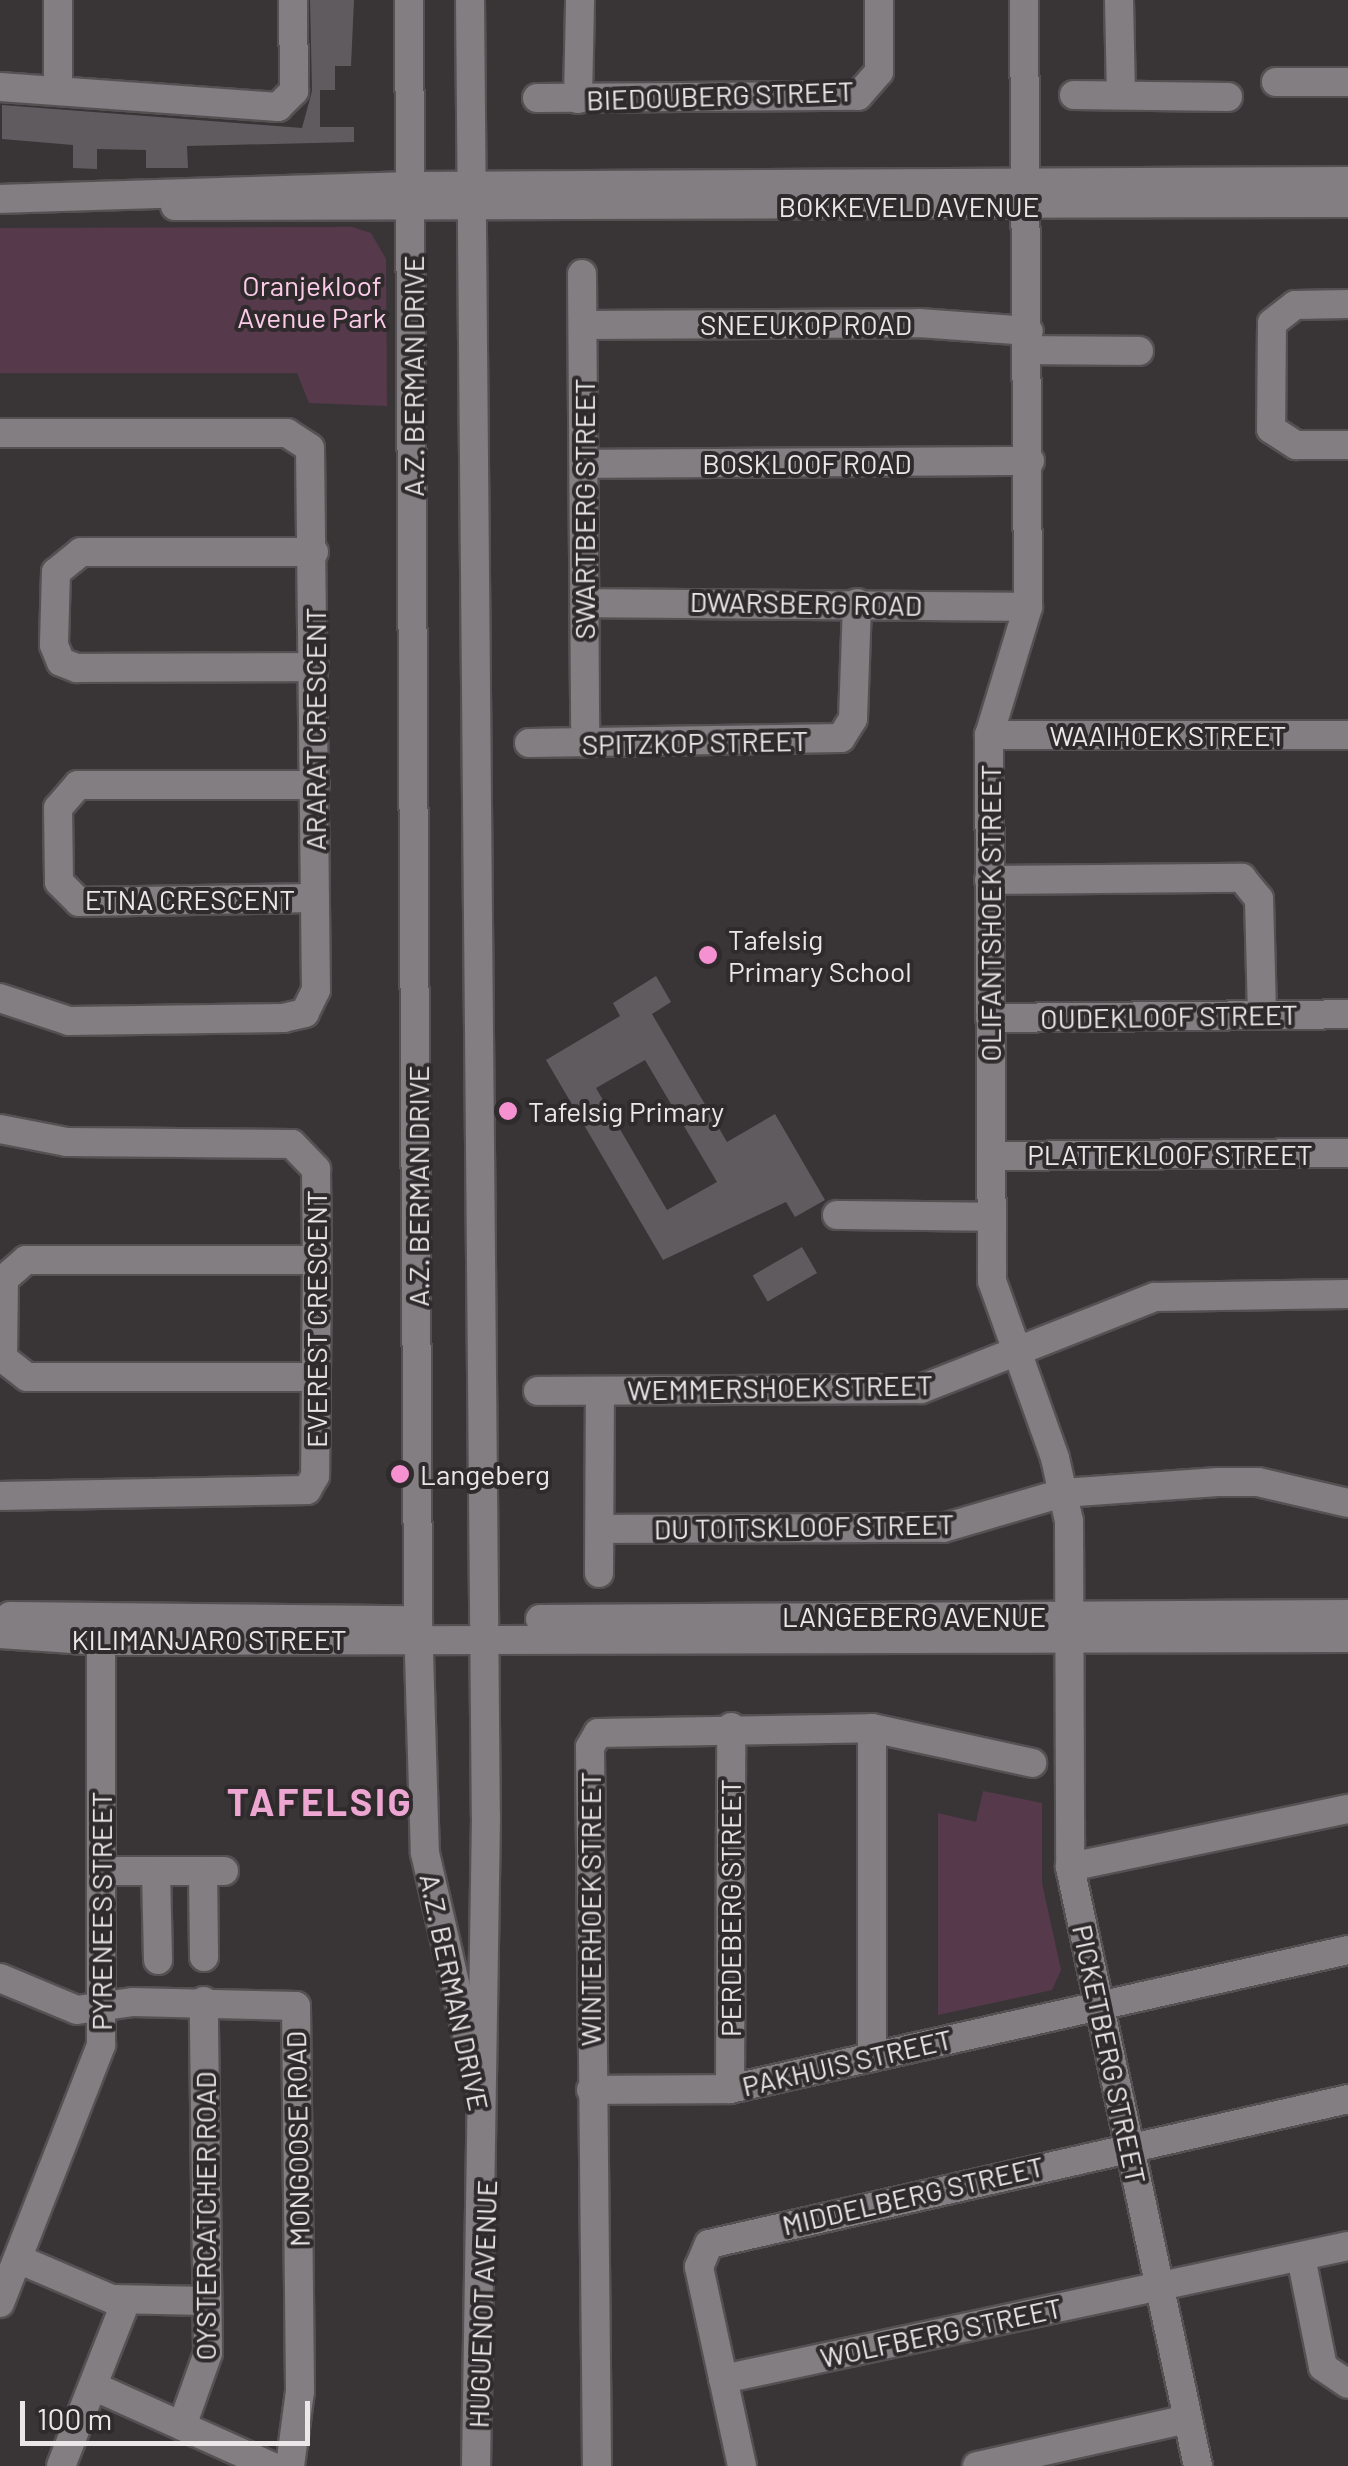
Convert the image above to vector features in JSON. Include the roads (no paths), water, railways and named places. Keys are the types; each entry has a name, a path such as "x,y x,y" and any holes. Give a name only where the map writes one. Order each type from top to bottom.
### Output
{"street":[{"path":"58,0 58,88"},
{"path":"0,88 58,88 203,107 284,105 294,92 293,0"},
{"name":"A.Z. BERMAN DRIVE","path":"409,0 418,1629 432,1903 468,2031 487,2142"},
{"name":"A.Z. BERMAN DRIVE","path":"470,0 487,2142"},
{"path":"578,99 580,0"},
{"name":"BIEDOUBERG STREET","path":"537,98 858,96 879,72 879,0"},
{"name":"OLIFANTSHOEK STREET","path":"1024,0 1028,606 989,735 992,1218 996,1304 1063,1493 1071,1626"},
{"path":"1119,0 1121,95"},
{"path":"1276,82 1348,82"},
{"path":"1074,95 1228,97"},
{"name":"BOKKEVELD AVENUE","path":"0,199 1025,194 1348,182"},
{"name":"BOKKEVELD AVENUE","path":"1025,194 1348,203"},
{"name":"SWARTBERG STREET","path":"582,274 586,743"},
{"path":"1348,304 1295,304 1272,322 1272,429 1296,445 1348,445"},
{"name":"SNEEUKOP ROAD","path":"583,326 919,323 1139,351"},
{"name":"ARARAT CRESCENT","path":"0,433 297,435 314,459 316,898 316,997 296,1017 68,1021 0,998"},
{"name":"BOSKLOOF ROAD","path":"584,464 1030,461"},
{"path":"314,552 81,552 56,572 54,644 60,662 76,668 314,667"},
{"name":"DWARSBERG ROAD","path":"584,603 1028,606"},
{"name":"SPITZKOP STREET","path":"529,743 841,738 853,719 857,603"},
{"name":"WAAIHOEK STREET","path":"989,735 1348,734"},
{"name":"ETNA CRESCENT","path":"315,785 78,785 58,808 59,882 72,899 316,898"},
{"path":"989,880 1242,878 1259,899 1262,1014"},
{"name":"OUDEKLOOF STREET","path":"990,1018 1348,1014"},
{"name":"EVEREST CRESCENT","path":"0,1129 67,1142 292,1144 316,1169 315,1476 306,1490 0,1496"},
{"name":"PLATTEKLOOF STREET","path":"992,1156 1348,1152"},
{"path":"837,1215 992,1218"},
{"path":"316,1260 26,1260 4,1279 3,1358 27,1377 316,1377"},
{"name":"WEMMERSHOEK STREET","path":"538,1391 921,1389 1173,1293 1348,1294"},
{"path":"599,1573 600,1391"},
{"name":"DU TOITSKLOOF STREET","path":"600,1529 943,1528 1063,1493 1258,1482 1348,1503"},
{"name":"LANGEBERG AVENUE","path":"418,1629 1071,1626 1348,1614"},
{"name":"KILIMANJARO STREET","path":"0,1615 101,1630"},
{"name":"LANGEBERG AVENUE","path":"1071,1626 1348,1638"},
{"name":"PICKETBERG STREET","path":"1071,1626 1070,1867 1198,2466"},
{"name":"KILIMANJARO STREET","path":"0,1634 418,1629"},
{"name":"PYRENEES STREET","path":"0,2303 91,2086 104,2010 101,1630"},
{"name":"PERDEBERG STREET","path":"730,2089 731,1727"},
{"name":"WINTERHOEK STREET","path":"597,2466 590,1747 598,1732 614,1728 872,1728 1032,1764"},
{"path":"872,1728 872,2057"},
{"path":"1070,1867 1348,1809"},
{"path":"103,1870 214,1871 204,1958"},
{"path":"156,1871 158,1960"},
{"name":"PAKHUIS STREET","path":"591,2090 730,2089 1348,1950"},
{"name":"MONGOOSE ROAD","path":"0,1978 77,2010 204,2002 296,2006 300,2391 290,2466"},
{"name":"OYSTERCATCHER ROAD","path":"182,2426 206,2369 204,2002"},
{"name":"MIDDELBERG STREET","path":"723,2379 702,2253 719,2239 1348,2100"},
{"name":"HUGUENOT AVENUE","path":"476,2466 487,2142"},
{"name":"WOLFBERG STREET","path":"723,2379 1348,2246"},
{"path":"1301,2257 1323,2367 1348,2384"},
{"path":"18,2258 126,2301 207,2301"},
{"path":"61,2466 126,2301"},
{"path":"723,2379 742,2466"},
{"path":"93,2386 271,2466"},
{"path":"977,2466 1188,2419"}],"place":[{"name":"Tafelsig Primary School","path":"708,955"},
{"name":"Tafelsig Primary","path":"508,1111"},
{"name":"Langeberg","path":"400,1474"}],"district":[{"name":"TAFELSIG","path":"320,1802"}],"park label":[{"name":"Oranjekloof Avenue Park","path":"312,301"}]}
